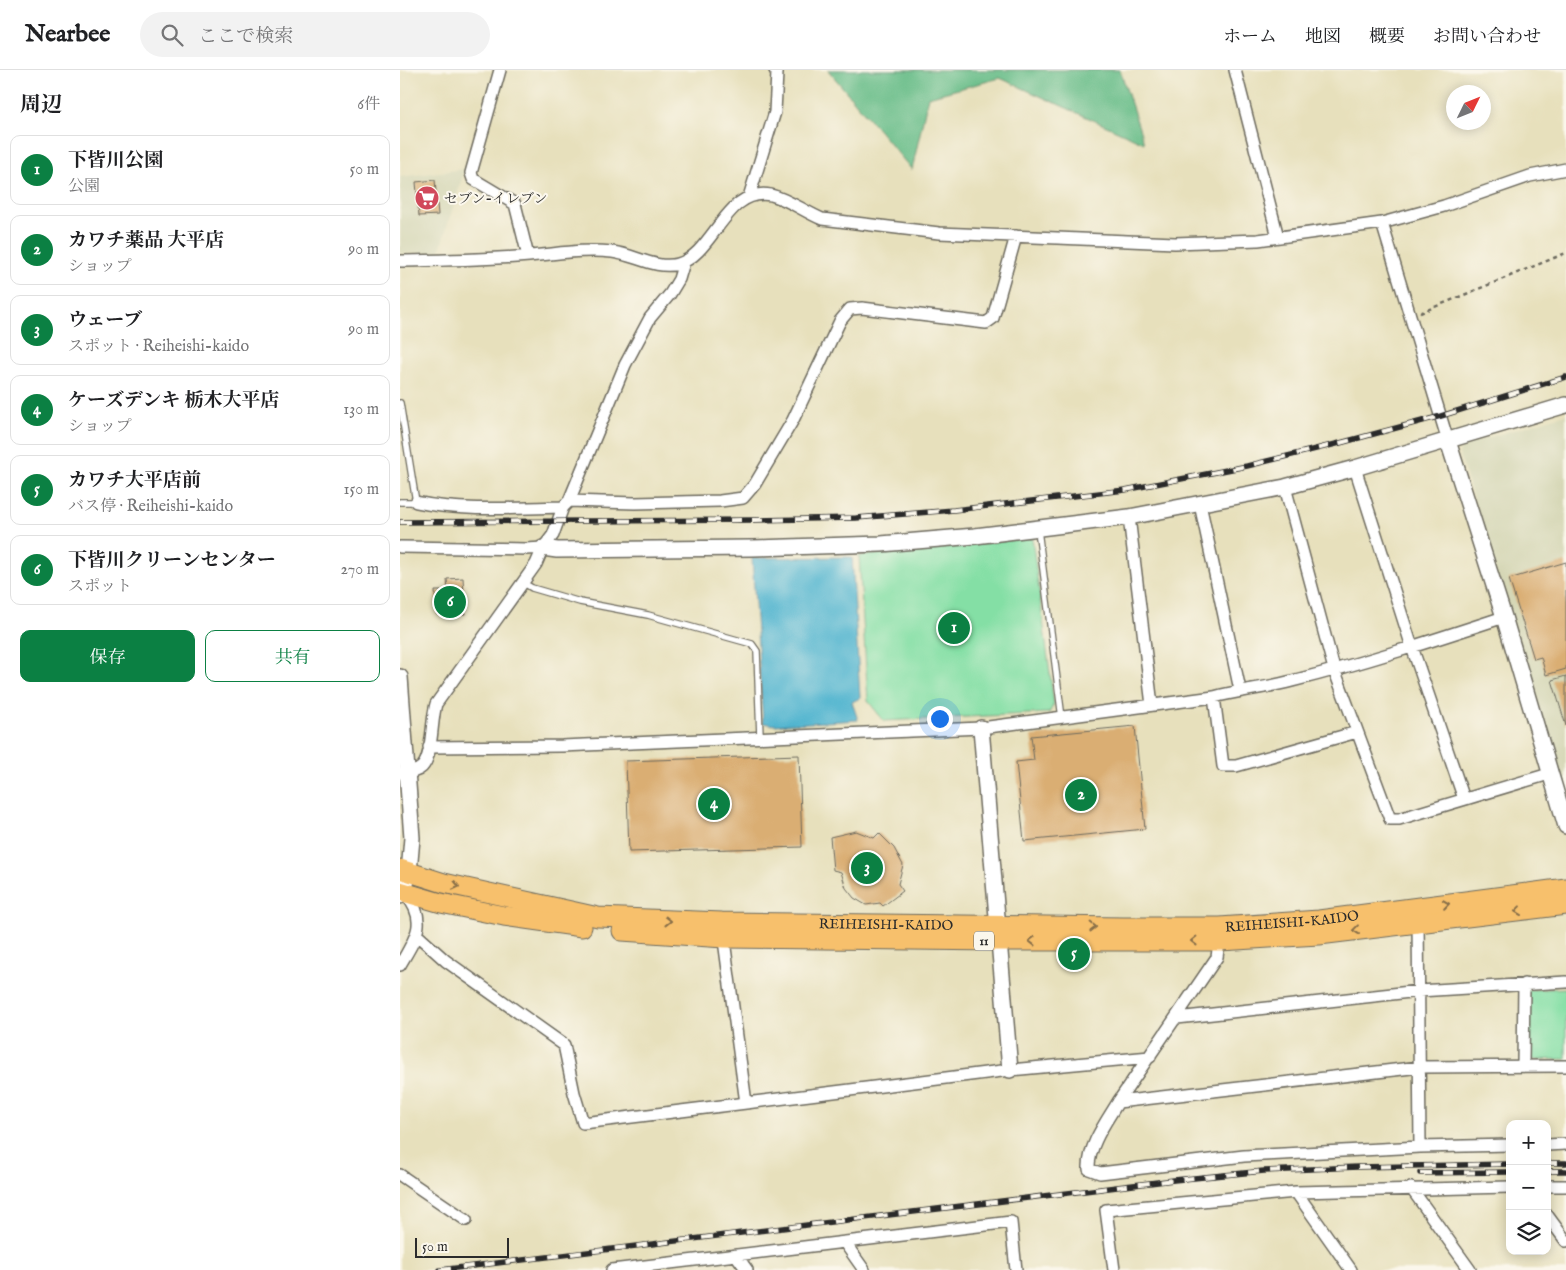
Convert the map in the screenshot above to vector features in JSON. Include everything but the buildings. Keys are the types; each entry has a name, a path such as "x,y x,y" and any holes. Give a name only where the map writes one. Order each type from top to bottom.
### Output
{"main road":[{"name":"REIHEISHI-KAIDO","path":"405,871 444,884 598,917 723,930"},
{"name":"REIHEISHI-KAIDO","path":"1418,916 1566,888"},
{"name":"REIHEISHI-KAIDO","path":"401,893 504,916 595,929 998,934 1220,934 1318,920 1418,916 1566,905"}],"street":[{"path":"500,70 471,174 473,178 515,204 528,256"},
{"path":"749,197 775,112 777,72 775,70"},
{"path":"1235,70 1278,238"},
{"path":"400,261 528,256 583,250 614,252 669,266 689,259 736,206 749,197 764,194 772,195 822,218 939,233 1175,243 1258,240 1382,223 1444,206 1530,176 1566,169"},
{"path":"1382,223 1504,617 1566,826"},
{"path":"416,502 430,505 490,508 743,498 755,484 788,428 840,321 850,310 862,308 986,323 993,318 1016,236"},
{"path":"404,773 422,767 427,758 432,716 436,704 536,564 543,548 553,535 625,366 650,318 670,294 679,279 684,262"},
{"path":"400,547 543,548 557,550 744,548 881,544 975,536 1129,517 1285,487 1448,441 1566,405"},
{"path":"1355,468 1412,647 1464,800"},
{"path":"1285,487 1334,669 1390,819 1399,819 1550,774"},
{"path":"1200,504 1240,690"},
{"path":"1129,517 1152,705"},
{"path":"429,747 562,746 981,728 1214,697 1240,690 1290,682 1412,647 1504,617"},
{"path":"400,677 404,773 412,838 401,893 414,904 418,917 417,935 400,965"},
{"path":"1214,697 1223,766 1236,766 1357,732"},
{"path":"981,728 1010,1070"},
{"path":"1418,916 1420,1147"},
{"path":"723,930 746,1103"},
{"path":"1220,934 1217,957 1104,1124 1089,1158 1089,1169 1100,1173 1244,1156 1420,1147 1506,1145"},
{"path":"417,935 446,962 564,1045 574,1093 583,1123 1010,1070 1150,1057"},
{"path":"1177,1018 1419,991 1566,982"},
{"path":"1523,1066 1524,984"},
{"path":"1118,1102 1420,1067 1566,1066"},
{"path":"1551,1145 1566,1144"},
{"path":"400,1175 466,1220"},
{"path":"1551,1186 1566,1186"},
{"path":"1114,1270 1106,1210 1296,1192 1506,1187"},
{"path":"1411,1188 1470,1270"},
{"path":"1296,1192 1351,1270"},
{"path":"1551,1220 1566,1241"},
{"path":"612,1270 1010,1222 1016,1270"},
{"path":"845,1243 864,1270"},
{"path":"736,1255 747,1270"}],"lane":[{"path":"400,403 416,502 400,502"},
{"path":"1038,527 1062,718"},
{"path":"522,582 532,588 580,602 648,615 752,644 757,651 760,737"}],"path":[{"path":"1411,317 1566,253"}],"shaded area":[{"path":"465,169 439,252 400,254 400,177"},
{"path":"1566,414 1566,801 1459,453 1464,445"}],"green space":[{"path":"828,70 1120,70 1144,143 1000,78 928,97 912,170"},
{"path":"1032,538 1054,704 1049,713 884,721 868,701 859,556"},
{"path":"1566,988 1566,1059 1528,1060 1528,990"}],"water":[{"path":"852,557 860,698 852,702 858,720 775,725 763,723 752,558"}],"railway":[{"path":"400,522 856,518 954,510 1125,490 1247,466 1340,443 1441,416 1566,377"},
{"path":"1551,1163 1566,1163"},
{"path":"440,1270 1174,1180 1264,1171 1506,1164"},
{"path":"1551,1171 1566,1171"},
{"path":"1420,1173 1506,1172"}],"place":[{"name":"セブン-イレブン","path":"427,198"},
{"name":"下皆川クリーンセンター","path":"450,602"},
{"name":"下皆川公園","path":"954,628"},
{"name":"カワチ薬品 大平店","path":"1081,795"},
{"name":"ケーズデンキ 栃木大平店","path":"714,804"},
{"name":"ウェーブ","path":"867,868"},
{"name":"カワチ大平店前","path":"1074,954"}]}
